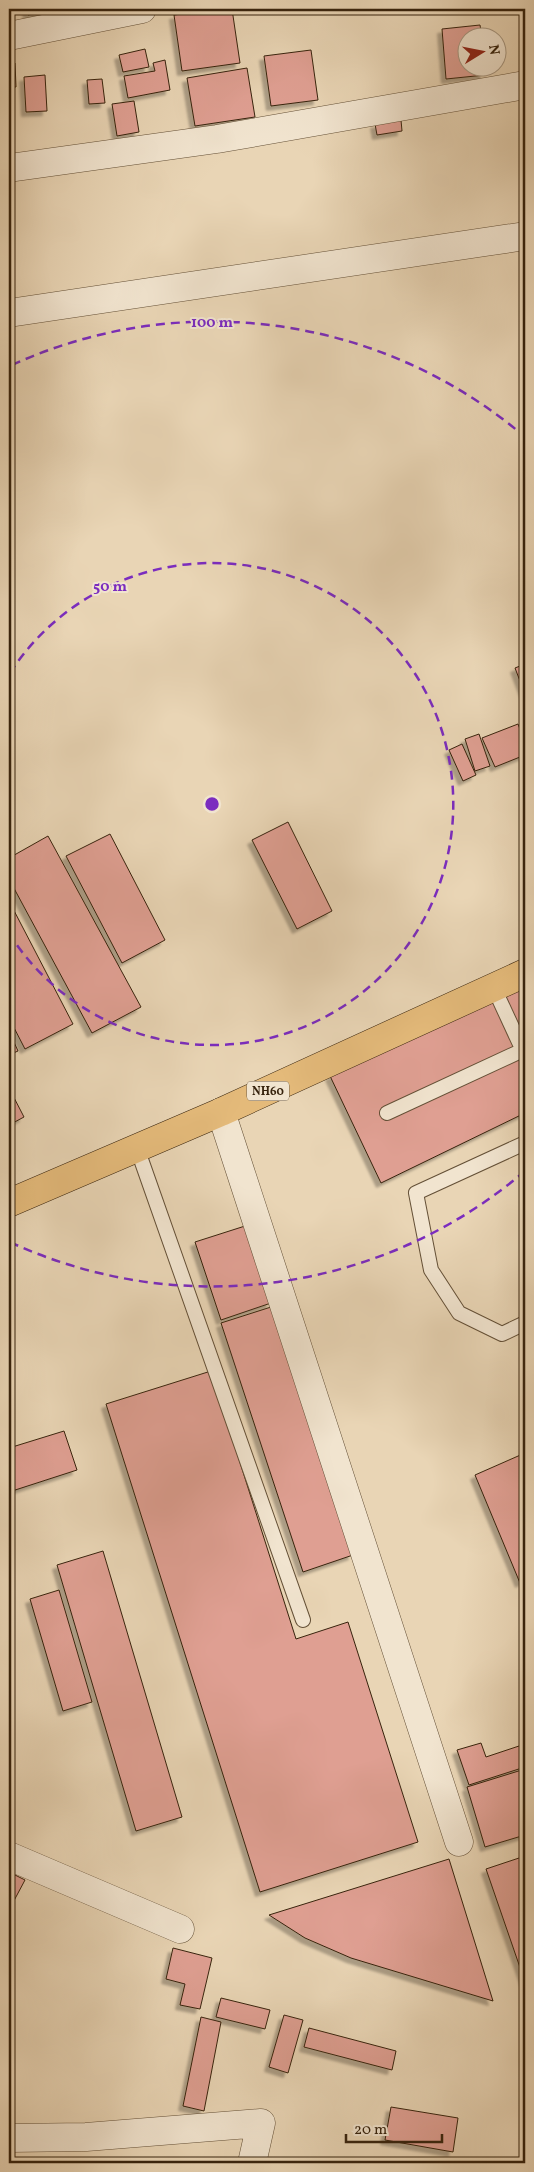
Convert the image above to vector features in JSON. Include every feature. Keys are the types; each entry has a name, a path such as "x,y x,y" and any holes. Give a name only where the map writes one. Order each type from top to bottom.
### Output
{"highway":[{"name":"NH60","path":"9,1203 221,1112 525,974"}],"street":[{"path":"9,36 142,9"},
{"path":"9,168 218,139 513,89 525,85"},
{"path":"9,313 525,236"},
{"path":"221,1112 459,1842"},
{"path":"9,1856 180,1929"},
{"path":"9,2138 86,2137 260,2123 252,2163"}],"lane":[{"path":"387,1113 524,1053 494,988"},
{"path":"525,1144 416,1193 431,1270 459,1313 502,1334 525,1323"},
{"path":"138,1148 303,1620"}],"building":[{"path":"27,9 55,9 55,10 28,15"},
{"path":"232,9 240,63 182,71 174,15"},
{"path":"480,25 480,28 456,28 456,78 446,79 442,29"},
{"path":"145,49 149,67 123,72 119,55"},
{"path":"311,50 318,100 271,106 264,56"},
{"path":"165,60 170,90 128,98 124,76 155,71 153,63"},
{"path":"15,63 16,87 9,87 9,64"},
{"path":"247,68 255,117 195,126 187,78"},
{"path":"45,75 47,111 26,112 24,77"},
{"path":"102,79 105,103 89,104 87,80"},
{"path":"134,101 139,132 117,136 112,104"},
{"path":"401,120 402,131 377,135 375,124"},
{"path":"525,664 525,694 515,668"},
{"path":"518,724 525,742 525,755 495,767 482,738"},
{"path":"479,734 490,766 475,771 465,739"},
{"path":"462,744 476,775 463,781 449,750"},
{"path":"288,822 332,911 297,929 252,840"},
{"path":"110,834 165,940 122,963 66,856"},
{"path":"48,836 141,1007 92,1033 9,879 9,858"},
{"path":"9,901 73,1024 25,1049 9,1018"},
{"path":"525,987 525,1113 381,1183 330,1076"},
{"path":"9,1031 18,1051 9,1055"},
{"path":"9,1088 24,1117 9,1125"},
{"path":"245,1226 271,1303 221,1320 195,1242"},
{"path":"271,1307 353,1555 303,1572 221,1323"},
{"path":"211,1371 296,1639 348,1622 418,1842 260,1892 106,1404"},
{"path":"64,1431 77,1470 9,1492 9,1448"},
{"path":"525,1453 525,1580 520,1583 475,1475"},
{"path":"103,1551 182,1817 136,1831 57,1565"},
{"path":"59,1590 92,1702 63,1711 30,1599"},
{"path":"481,1743 486,1757 525,1744 525,1767 469,1785 457,1750"},
{"path":"525,1769 525,1835 485,1847 467,1787"},
{"path":"525,1856 525,1982 486,1869"},
{"path":"449,1859 493,2001 351,1958 305,1938 269,1915"},
{"path":"9,1872 25,1880 9,1910"},
{"path":"173,1948 212,1958 200,2009 180,2005 185,1984 166,1979"},
{"path":"221,1998 270,2010 265,2029 216,2017"},
{"path":"284,2015 303,2020 288,2073 269,2067"},
{"path":"201,2017 221,2022 204,2111 183,2106"},
{"path":"309,2028 396,2051 392,2070 304,2047"},
{"path":"391,2107 458,2118 453,2152 385,2140"}]}
